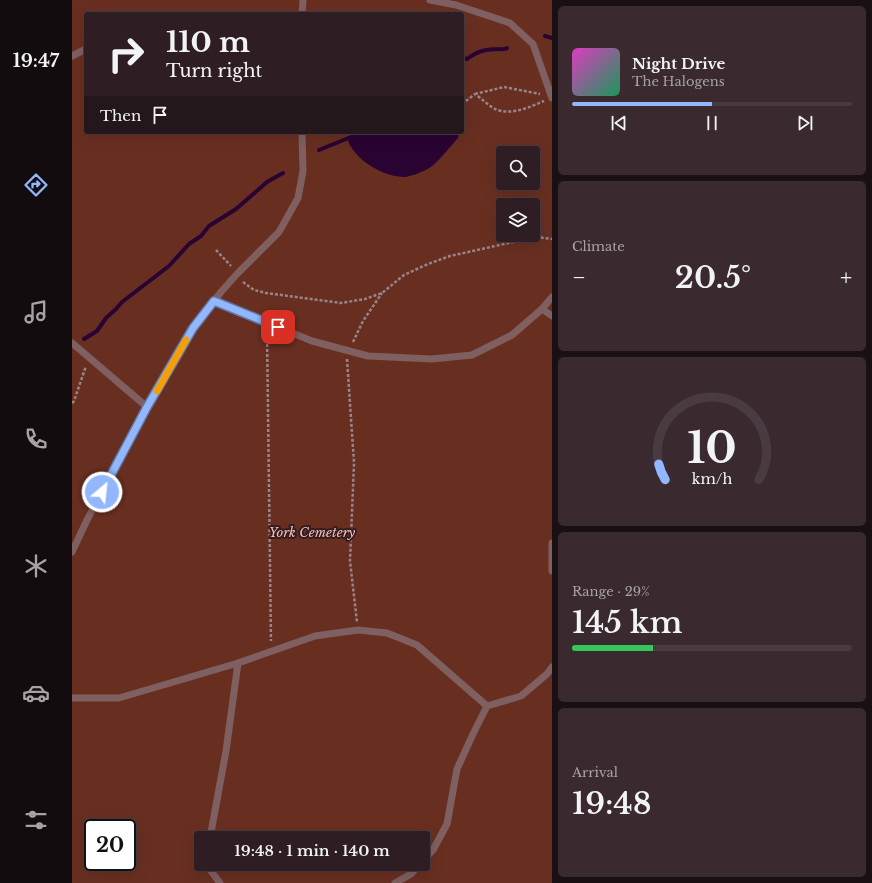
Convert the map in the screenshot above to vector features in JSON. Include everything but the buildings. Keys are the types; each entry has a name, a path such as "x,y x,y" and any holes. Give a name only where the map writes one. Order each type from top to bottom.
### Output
{"lane":[{"path":"302,12 303,0"},
{"path":"430,0 456,5 510,23 533,44 552,98"},
{"path":"72,56 84,50"},
{"path":"72,552 87,520 147,407 193,328 236,274 279,232 298,198 303,171 302,134"},
{"path":"214,301 312,341 368,356 432,359 472,355 512,335 542,309 552,297"},
{"path":"542,309 552,316"},
{"path":"72,343 147,407"},
{"path":"552,543 552,572"},
{"path":"72,698 119,698 238,663 315,636 358,630 387,633 417,645 487,706"},
{"path":"211,831 226,751 238,663"},
{"path":"430,853 447,824 458,769 487,706 521,696 547,674 552,667"},
{"path":"210,871 220,883"},
{"path":"395,883 414,871"}],"path":[{"path":"464,102 474,94 504,87 525,90 552,98"},
{"path":"474,94 495,109 508,111 525,109 552,98"},
{"path":"351,346 363,321 382,293 404,275 450,256 536,237 552,239"},
{"path":"216,250 232,267"},
{"path":"241,280 254,290 266,293 341,303 365,299 382,293"},
{"path":"267,323 271,651"},
{"path":"72,403 74,401 88,358"},
{"path":"347,359 354,463 350,561 358,630"}],"green space":[{"name":"York Cemetery","path":"72,0 552,0 552,883 72,883"}],"shaded area":[{"path":"352,134 459,134 458,138 434,164 429,168 405,177 380,171 364,161 357,155 348,141"}],"waterway":[{"path":"545,36 552,38"},
{"path":"464,58 467,59 476,53 485,50 507,48"},
{"path":"319,150 351,137"},
{"path":"84,339 97,331 106,318 122,302 169,266 189,244 201,236 209,226 236,209 267,182 283,173"}],"slow traffic":[{"path":"157,391 186,340"}],"route":[{"path":"102,492 147,407 193,328 214,301 278,327"}]}
